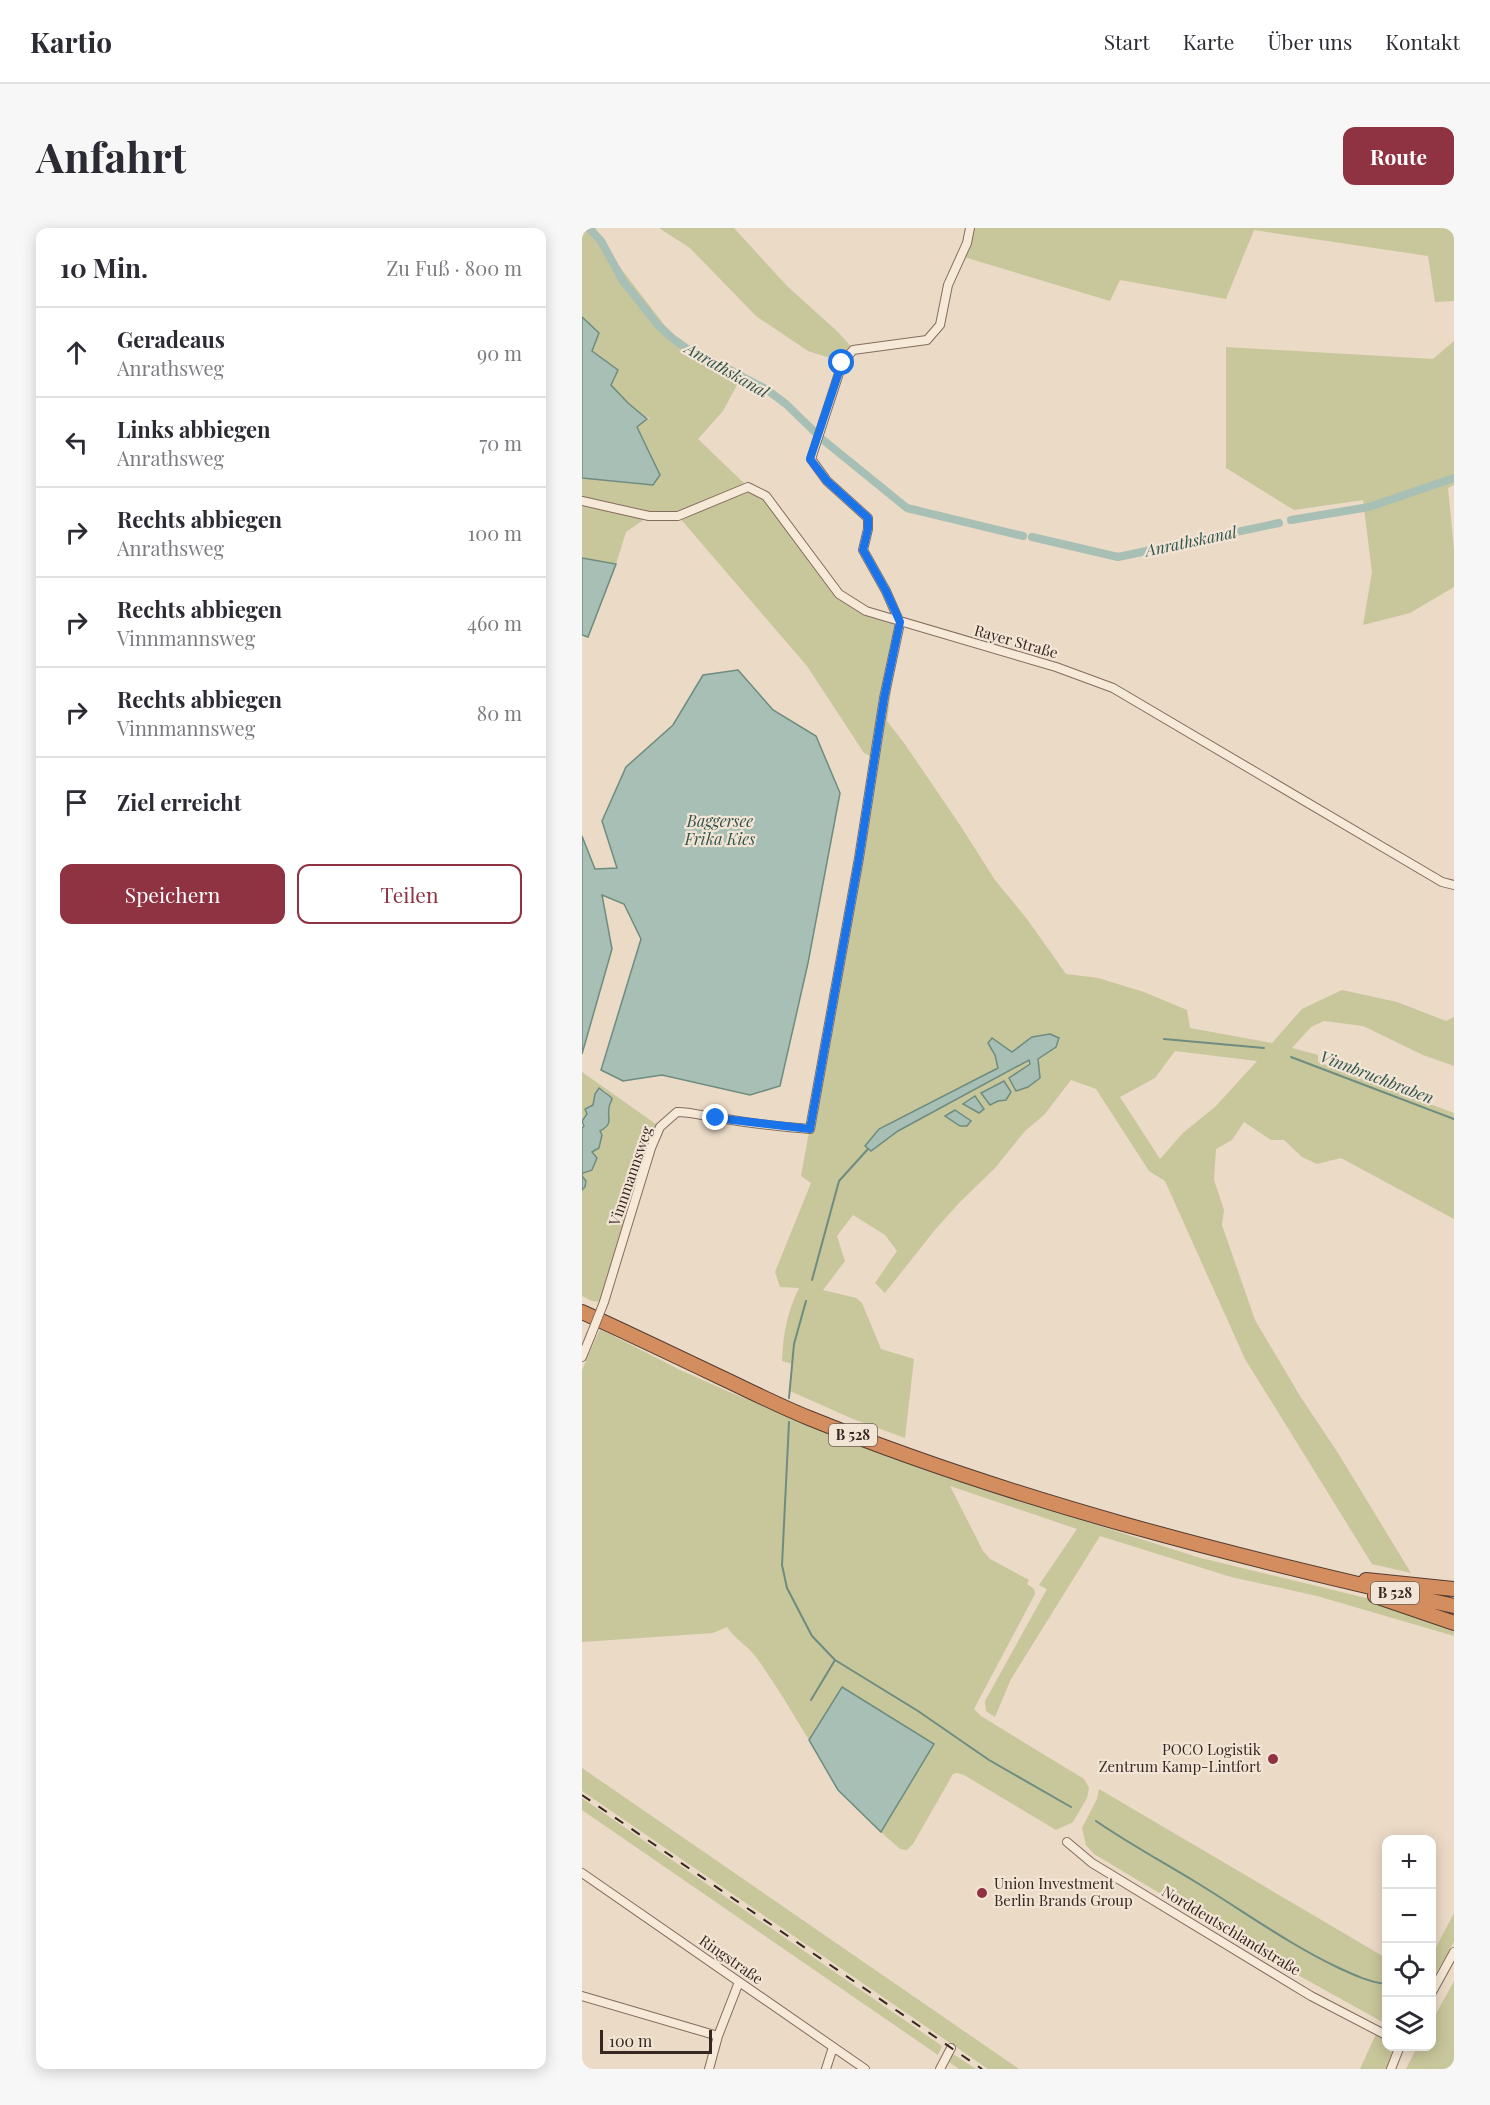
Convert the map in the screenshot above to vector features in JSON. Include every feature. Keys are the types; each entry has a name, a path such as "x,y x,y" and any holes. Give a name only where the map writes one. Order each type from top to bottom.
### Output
{"highway":[{"name":"B 528","path":"582,1312 789,1410 977,1480 1135,1528 1337,1580 1454,1606"},
{"path":"1337,1580 1394,1581 1454,1589"},
{"path":"1337,1580 1364,1592 1454,1623"}],"street":[{"path":"900,622 863,550 868,518 827,481 810,459 842,363 853,350 927,340 940,325 948,285 967,243 970,228"},
{"name":"Rayer Straße","path":"582,501 649,516 678,516 747,487 766,496 839,594 866,611 1056,668 1113,688 1442,882 1454,885"},
{"name":"Vinnmannsweg","path":"582,1357 604,1302 651,1148 660,1127 676,1112 690,1112 776,1127 810,1129 859,858 884,698 900,622"},
{"name":"Norddeutschlandstraße","path":"1067,1842 1102,1869 1311,1996 1382,2033"},
{"name":"Ringstraße","path":"582,1873 865,2069"},
{"path":"1436,1983 1454,1952"},
{"path":"709,2069 718,2036 739,1982"},
{"path":"582,1996 718,2036"},
{"path":"826,2069 834,2047"},
{"path":"940,2069 951,2048"},
{"path":"1391,2069 1398,2051"}],"shaded area":[{"path":"582,228 596,228 593,232 675,339 744,372 723,411 698,439 748,487 766,496 839,594 866,611 900,623 887,721 960,825 995,880 1027,919 1066,974 1098,978 1144,992 1187,1010 1190,1028 1272,1043 1302,1009 1342,990 1397,1002 1446,1021 1454,1017 1454,1066 1423,1055 1363,1026 1324,1021 1311,1027 1292,1048 1318,1055 1318,1062 1454,1113 1454,1219 1341,1158 1317,1164 1302,1157 1284,1140 1271,1140 1244,1122 1232,1140 1216,1149 1214,1180 1224,1210 1222,1225 1255,1320 1411,1573 1372,1564 1245,1359 1165,1181 1149,1171 1096,1089 1071,1080 1044,1115 1025,1131 995,1168 934,1231 885,1293 875,1283 897,1251 885,1235 853,1215 837,1236 845,1261 823,1290 856,1298 862,1303 881,1349 914,1359 905,1438 853,1419 790,1391 792,1364 782,1361 789,1315 799,1288 780,1287 775,1272 811,1183 801,1176 859,858 874,761 878,760 864,753 807,666 678,516 649,516 626,532 616,564 582,558 582,478 652,485 651,454 637,427 650,418 635,410 615,388 596,359 584,326","holes":["1175,1051 1257,1061 1216,1106 1183,1133 1160,1159 1120,1097 1155,1078"]},
{"path":"659,228 734,228 787,286 838,332 855,351 846,363 808,351 756,316 690,248"},
{"path":"970,228 1454,228 1454,301 1435,302 1428,256 1254,230 1226,299 1120,280 1110,301 964,257"},
{"path":"1454,341 1454,485 1448,488 1454,549 1454,587 1410,613 1363,625 1372,572 1363,500 1294,510 1226,468 1226,347 1433,359"},
{"path":"582,1072 660,1127 604,1302 592,1301 582,1296 582,1190 585,1187 582,1176 593,1170 597,1158 592,1152 610,1097 604,1090 595,1094 593,1105 582,1121"},
{"path":"600,1329 680,1370 734,1394 837,1436 950,1478 1197,1557 1370,1599 1454,1628 1454,1636 1317,1596 1231,1577 1100,1536 1011,1679 995,1717 986,1711 985,1701 1047,1589 1039,1585 1077,1529 950,1486 983,1551 990,1559 1029,1580 1027,1584 1034,1589 1035,1594 974,1709 981,1716 1084,1779 1089,1788 1087,1798 1073,1822 1056,1830 964,1775 953,1774 913,1844 907,1850 900,1849 881,1832 933,1743 842,1687 809,1740 756,1657 727,1627 713,1633 582,1642 582,1370"},
{"path":"582,1768 1019,2069 988,2069 582,1791"},
{"path":"1099,1789 1382,1956 1382,2022 1280,1965 1094,1854 1086,1845 1082,1828 1097,1799"},
{"path":"582,1798 942,2046 938,2055 582,1810"},
{"path":"1454,1913 1454,1942 1436,1973 1436,1947"},
{"path":"1454,1981 1454,2069 1406,2069 1415,2051 1436,2051 1436,2014"},
{"path":"1376,2034 1382,2038 1382,2051 1393,2051 1386,2069 1360,2069"},
{"path":"953,2054 976,2069 959,2069 949,2062"}],"water":[{"path":"582,317 599,333 592,351 618,370 611,385 647,419 637,427 660,475 653,485 582,478"},
{"path":"582,558 616,564 588,637 582,635"},
{"name":"Baggersee Frika Kies","path":"738,670 773,710 816,736 840,793 808,963 780,1086 750,1095 662,1075 623,1081 601,1070 641,939 624,904 602,895 612,949 582,1054 582,836 595,869 617,868 602,821 626,767 673,725 703,675"},
{"path":"1050,1034 1059,1038 1056,1047 1038,1059 1040,1078 1028,1087 1016,1091 1009,1078 1030,1064 1029,1060 898,1131 871,1151 865,1146 879,1129 998,1068 995,1055 988,1043 992,1038 1012,1052 1032,1037"},
{"path":"1004,1081 1011,1092 1006,1100 990,1105 981,1093"},
{"path":"599,1088 612,1098 609,1107 609,1121 607,1126 600,1131 602,1135 599,1148 592,1152 597,1158 592,1170 583,1173 582,1176 582,1128 584,1126 582,1121 587,1114 585,1109 593,1105"},
{"path":"975,1096 984,1109 979,1113 963,1104"},
{"path":"955,1110 971,1121 967,1126 960,1126 945,1116"},
{"path":"582,1176 586,1181 582,1190"},
{"path":"842,1687 934,1744 881,1832 838,1790 809,1740"}],"waterway":[{"name":"Anrathskanal","path":"589,228 601,241 623,281 658,325 672,338 686,348 766,389 786,404 822,439 907,508 1023,536"},
{"name":"Anrathskanal","path":"1291,520 1369,507 1454,478"},
{"name":"Anrathskanal","path":"1032,537 1118,557 1279,523"},
{"name":"Vinnbruchbraben","path":"1164,1039 1264,1048"},
{"name":"Vinnbruchbraben","path":"1291,1057 1454,1119"},
{"path":"812,1280 839,1181 868,1149"},
{"path":"789,1398 794,1344 806,1301"},
{"path":"789,1422 782,1565 787,1588 812,1636 835,1660 918,1711 989,1760 1071,1807"},
{"path":"811,1700 835,1660"},
{"path":"1096,1821 1320,1959 1356,1976 1382,1983"}],"railway":[{"path":"582,1795 982,2069"}],"place":[{"name":"POCO Logistik Zentrum Kamp-Lintfort","path":"1273,1759"},
{"name":"Union Investment Berlin Brands Group","path":"982,1893"}],"route":[{"path":"716,1118 776,1127 810,1129 859,858 884,698 900,622 863,550 868,518 827,481 810,459 842,363"}]}
